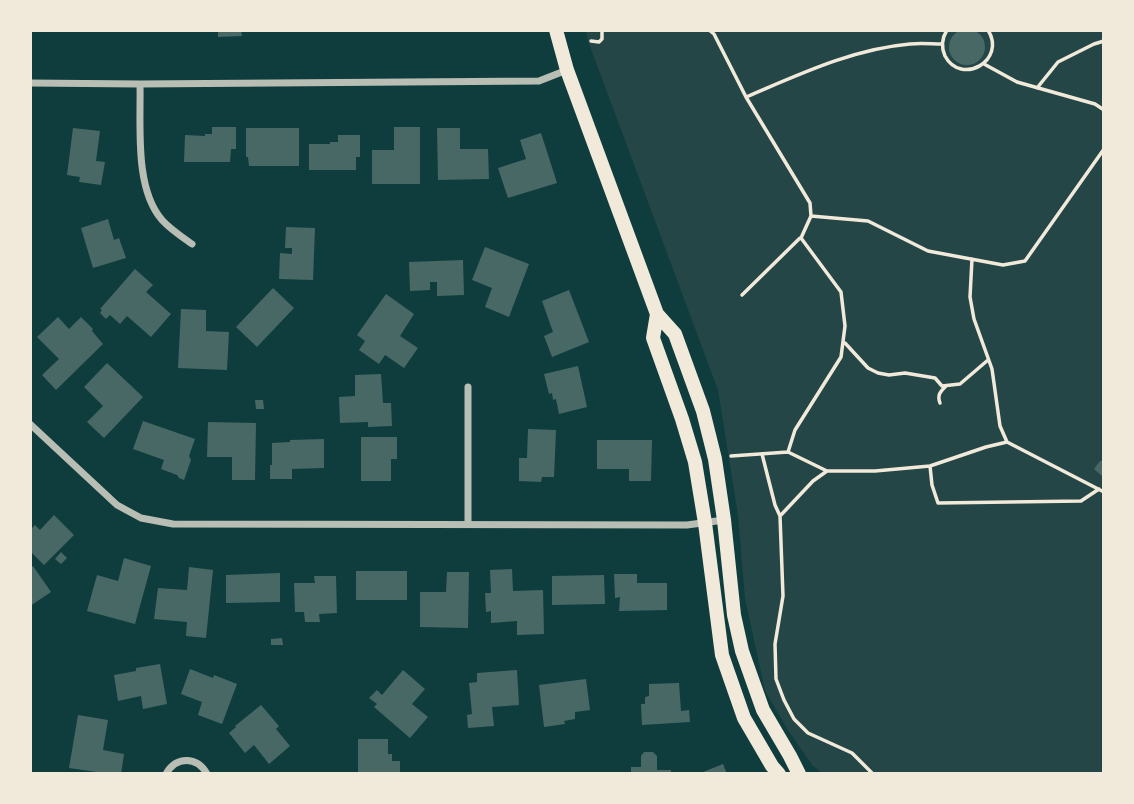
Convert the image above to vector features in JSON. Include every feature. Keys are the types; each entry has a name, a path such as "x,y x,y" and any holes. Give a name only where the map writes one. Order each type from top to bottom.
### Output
{"main road":[{"path":"556,30 567,70 656,314 675,334 703,411 715,459 734,615 742,651 763,710 799,774"},
{"path":"656,314 653,338 695,462 722,655 744,718 779,774"}],"street":[{"path":"30,83 539,81 567,70"},
{"path":"141,84 142,174 162,220 192,244"},
{"path":"468,387 468,523"},
{"path":"30,424 117,505 141,518 173,524 687,525 724,520"},
{"path":"30,440 38,432"},
{"path":"166,774 172,765 186,760 199,764 207,774"}],"path":[{"path":"591,41 599,41 603,30"},
{"path":"709,30 714,34 746,97 810,203 811,216 801,238 742,295"},
{"path":"947,30 942,44 947,60 961,69 969,70 984,64 990,57 993,41 988,30"},
{"path":"1037,88 1058,62 1104,41"},
{"path":"746,97 848,57 911,44 942,44"},
{"path":"984,64 1017,82 1095,104 1104,110"},
{"path":"811,216 868,221 928,251 1003,265 1025,261 1104,149"},
{"path":"788,452 795,430 841,357 845,326 841,292 801,238"},
{"path":"972,260 970,297 974,318 992,369 1000,426 1007,442 1104,492"},
{"path":"844,342 867,368 878,373 936,377 942,386 960,384 988,360"},
{"path":"940,403 938,397 946,386"},
{"path":"725,457 788,452 827,471 875,471 930,466 1007,442"},
{"path":"762,454 780,516 783,596 775,644 776,679 794,719 808,733 852,753 873,774"},
{"path":"930,466 938,503 1081,500 1099,489"},
{"path":"780,516 813,481 827,471"}],"shaded area":[{"path":"586,30 1104,30 1104,774 823,774 812,765 765,691 745,598 738,515 718,390"}],"building":[{"path":"967,29 980,34 985,47 980,60 967,65 954,60 949,47 954,34"},
{"path":"218,30 241,30 242,36 218,37"},
{"path":"212,127 236,127 236,149 231,149 230,162 184,162 185,135 212,134"},
{"path":"394,127 420,127 420,184 372,184 372,150 394,150"},
{"path":"73,128 100,131 96,161 105,162 101,185 79,182 80,177 67,175"},
{"path":"246,128 299,128 299,166 249,166 246,157"},
{"path":"437,128 460,128 460,149 488,149 489,179 438,180"},
{"path":"541,133 557,183 508,198 498,168 526,159 520,140"},
{"path":"338,135 360,135 360,157 356,157 356,170 309,170 309,144 338,142"},
{"path":"108,219 114,240 119,238 126,258 93,268 81,228"},
{"path":"286,227 315,228 313,280 279,279 280,253 292,254 292,248 285,248"},
{"path":"485,247 529,264 509,317 485,307 492,288 472,280"},
{"path":"463,260 464,295 437,296 437,282 430,282 430,290 410,291 409,262"},
{"path":"135,269 153,285 146,292 171,314 151,337 127,316 120,324 110,315 106,319 100,313 100,309"},
{"path":"273,288 294,308 257,347 236,327"},
{"path":"569,290 589,342 552,357 544,336 553,332 542,301"},
{"path":"386,294 414,314 400,336 418,348 404,368 385,355 379,364 359,350 365,341 357,335"},
{"path":"181,309 206,310 206,331 229,332 227,370 178,368"},
{"path":"58,317 69,329 81,317 103,344 56,390 42,375 59,359 37,337"},
{"path":"107,363 143,397 104,438 87,422 103,406 84,387"},
{"path":"578,366 587,407 559,414 556,399 553,400 552,393 549,394 544,374"},
{"path":"381,374 383,403 391,403 392,426 368,427 368,422 340,423 339,397 355,396 355,375"},
{"path":"255,400 263,400 264,409 256,409"},
{"path":"143,421 195,439 184,480 161,469 164,460 133,449"},
{"path":"208,422 256,423 255,480 232,480 232,457 207,457"},
{"path":"528,429 556,430 554,477 542,477 541,482 519,481 519,458 527,458"},
{"path":"361,437 397,437 397,459 391,459 391,481 361,481"},
{"path":"324,439 324,468 292,469 292,479 270,479 272,443"},
{"path":"597,440 652,440 651,481 629,481 629,469 597,469"},
{"path":"1100,461 1104,461 1104,481 1094,469"},
{"path":"54,515 74,535 44,565 30,551 30,530 35,525 40,530"},
{"path":"61,552 67,558 61,564 55,559"},
{"path":"124,558 151,566 135,624 87,611 97,575 118,581"},
{"path":"33,566 51,592 30,606 30,569"},
{"path":"189,567 213,570 206,638 186,636 187,622 154,619 158,588 187,590"},
{"path":"512,569 513,591 543,590 544,634 517,635 517,621 491,623 491,611 486,612 485,593 491,593 490,570"},
{"path":"356,571 407,571 407,600 356,600"},
{"path":"447,572 469,572 468,628 420,627 420,592 446,592"},
{"path":"280,573 280,602 226,603 226,575"},
{"path":"614,574 637,574 637,583 667,583 667,610 619,611 620,597 615,598"},
{"path":"604,575 605,604 552,605 552,576"},
{"path":"314,576 336,576 337,613 319,614 320,622 305,622 304,612 295,612 294,583 315,583"},
{"path":"282,638 283,645 271,645 271,639"},
{"path":"160,664 167,704 143,709 141,696 118,701 114,675"},
{"path":"190,669 237,684 222,724 198,715 202,702 181,694"},
{"path":"403,670 425,689 412,704 428,717 410,738 374,707 377,704 369,698 377,690 382,695"},
{"path":"517,670 519,705 492,707 494,726 468,728 467,715 472,714 469,683 477,682 477,673"},
{"path":"586,679 590,710 575,712 575,719 564,721 565,724 544,727 539,685"},
{"path":"679,683 681,711 689,710 690,722 642,725 641,704 645,704 645,697 649,696 649,684"},
{"path":"261,705 279,726 276,729 290,746 269,764 254,745 245,753 229,733"},
{"path":"78,715 108,720 103,750 124,754 121,774 69,768"},
{"path":"358,739 388,739 388,754 392,754 392,761 400,761 400,774 358,774"},
{"path":"644,752 653,752 657,756 657,770 671,770 671,774 631,774 631,767 641,767 641,756"},
{"path":"723,764 727,774 698,774"}]}
